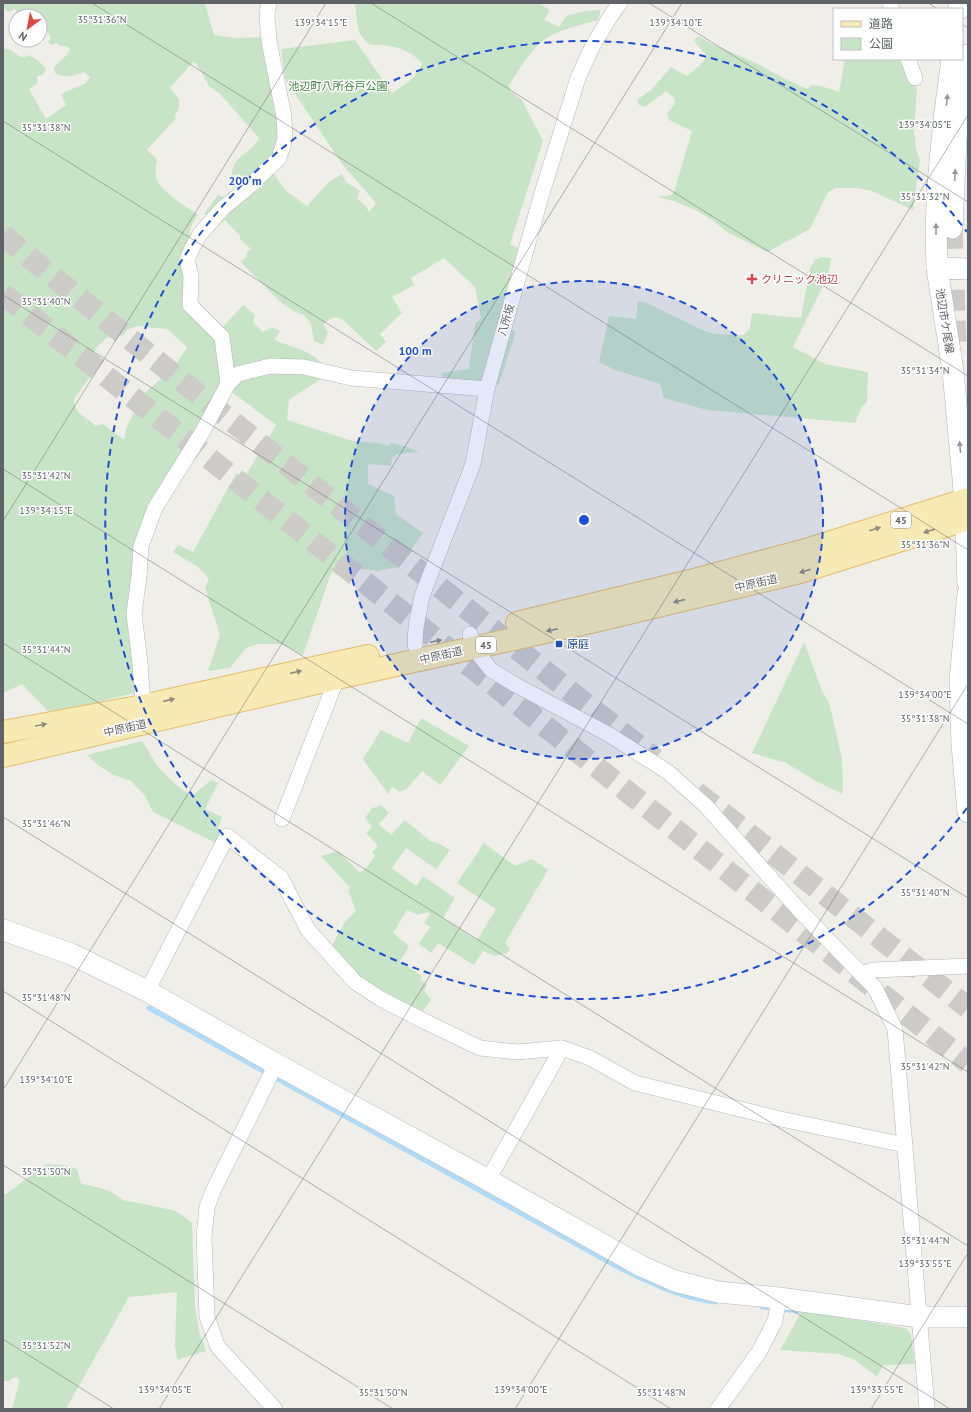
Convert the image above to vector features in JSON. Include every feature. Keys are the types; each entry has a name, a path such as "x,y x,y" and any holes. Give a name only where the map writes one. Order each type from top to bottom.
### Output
{"main road":[{"name":"中原街道","path":"3,756 338,678 816,546 967,510"},
{"name":"中原街道","path":"3,732 142,706 415,645 472,641"}],"street":[{"path":"228,384 222,337 190,305 191,276 187,260 200,234 224,207 244,191 279,158 285,139 284,117 269,41 267,15 269,3"},
{"name":"八所坂","path":"415,645 416,627 422,596 473,464 487,389 542,193 578,78 592,47 620,3"},
{"path":"952,228 956,138 968,55"},
{"path":"908,60 915,78"},
{"name":"池辺市ケ尾線","path":"952,60 938,183 936,228 937,268 953,371 967,510 968,583"},
{"path":"937,268 968,269"},
{"path":"142,706 140,663 134,614 140,576 141,546 155,508 203,431 228,384 238,374 270,366 304,367 350,378 487,389"},
{"path":"968,594 962,745 968,812"},
{"path":"472,641 491,670 514,684 608,734 668,772 706,806 801,912 875,988 896,1029 927,1409"},
{"path":"282,819 338,678"},
{"path":"147,991 227,836 281,878 308,930 355,982 381,999 413,1016 480,1048 517,1052 562,1048 590,1058 635,1083 776,1118 905,1145"},
{"path":"3,930 71,954 147,991 641,1266 675,1281 718,1292 779,1298 920,1317 968,1317"},
{"path":"861,974 874,970 968,966"},
{"path":"488,1180 562,1048"},
{"path":"275,1409 218,1347 206,1317 204,1237 207,1207 213,1191 276,1064"},
{"path":"718,1409 760,1352 775,1321 779,1298"}],"green space":[{"path":"3,3 205,3 214,35 236,38 265,37 281,117 278,151 249,182 244,180 239,174 232,176 233,169 238,159 256,143 259,138 220,94 209,86 194,61 170,88 179,99 179,109 174,116 176,118 147,150 157,159 156,177 158,183 174,198 198,215 189,232 194,243 189,305 217,333 243,305 255,315 253,322 263,332 272,327 280,331 275,340 305,352 321,362 319,373 322,378 289,400 287,420 353,441 379,443 387,446 392,443 419,452 397,454 392,458 391,466 368,464 368,484 394,496 396,514 423,533 399,567 377,571 334,565 303,655 281,644 258,644 246,648 230,668 208,671 220,635 205,588 209,579 198,567 173,552 178,545 193,552 236,473 244,478 276,425 233,393 235,383 207,419 155,496 131,621 134,693 67,710 48,711 22,684 3,693 3,49 13,51 21,57 26,57 29,55 39,61 45,68 46,70 42,75 37,76 37,84 29,89 46,119 66,105 61,94 86,83 90,77 84,72 73,76 62,76 55,73 54,67 68,54 70,49 67,46 60,46 57,43 52,45 48,42 51,38 48,33 48,8 8,8 8,12 3,8","holes":["138,326 167,329 187,347 174,368 142,395 126,429 124,440 103,424 96,426 78,412 74,399 98,366 90,360 94,351 103,341 114,333 122,336 128,329"]},
{"name":"池辺町八所谷戸公園","path":"355,3 538,3 550,10 544,20 559,27 566,16 585,11 601,10 598,20 556,33 542,41 528,56 509,85 510,91 522,100 543,141 510,244 520,249 503,324 516,332 499,384 480,386 444,382 441,373 469,369 475,324 481,318 475,287 444,258 411,278 414,285 392,297 402,313 380,334 386,342 376,351 344,321 336,317 323,324 328,333 323,345 314,341 311,324 304,315 293,311 280,302 241,262 247,256 246,253 251,249 240,239 240,236 225,220 213,230 207,216 204,214 218,195 228,199 273,172 285,190 307,206 329,182 342,174 346,182 360,191 357,199 365,205 369,212 376,203 342,164 285,79 281,49 355,40 392,93 406,84 418,73 422,63 411,54 399,48 385,45 373,45 367,42 359,31"},
{"path":"698,36 807,89 812,85 821,86 839,92 845,60 903,60 917,89 914,130 916,149 920,160 913,210 872,191 857,188 836,188 828,192 810,229 767,252 727,232 711,219 695,210 674,201 657,197 671,195 674,192 692,131 669,120 667,113 675,104 674,98 666,91 645,107 639,105 637,100 652,89 671,67 687,76 702,63 707,56 694,41"},
{"path":"821,257 831,258 828,276 793,347 825,364 868,372 867,402 862,406 855,423 707,410 664,398 660,384 615,370 599,362 609,316 636,319 638,301 647,303 702,330 715,334 743,335 750,328 752,313 801,318 810,268 815,260"},
{"path":"804,642 822,691 829,703 833,719 842,759 842,794 816,781 786,763 752,753"},
{"path":"421,718 469,746 440,785 422,771 407,789 400,792 392,787 388,794 363,759 381,730 408,743"},
{"path":"142,741 158,767 176,785 192,796 211,780 218,783 205,809 222,817 218,828 223,831 216,843 153,812 145,796 131,781 114,775 99,766 87,755"},
{"path":"381,805 389,813 379,824 391,835 405,820 430,841 438,843 450,850 436,869 406,848 392,868 416,886 423,876 455,898 443,918 477,940 496,909 457,883 484,843 515,866 532,859 548,870 505,943 510,949 507,953 495,956 483,951 474,965 438,943 431,953 419,944 430,927 424,923 430,914 428,912 418,915 407,910 393,933 409,946 400,961 422,976 420,979 427,985 424,991 431,999 423,1011 388,995 364,981 350,969 331,947 345,922 356,911 348,890 350,888 321,856 338,851 360,873 367,867 375,856 372,852 378,846 366,833 372,827 365,818 372,808"},
{"path":"47,1164 63,1165 77,1169 81,1184 110,1191 123,1200 173,1210 192,1223 195,1307 199,1331 206,1351 177,1360 175,1345 177,1292 129,1297 66,1409 12,1409 20,1380 15,1377 8,1381 3,1381 3,1195 8,1193"},
{"path":"802,1311 906,1328 911,1335 915,1364 883,1365 877,1377 855,1360 839,1354 780,1350"}],"waterway":[{"path":"149,1008 618,1267 654,1284 678,1293 716,1302"},
{"path":"762,1307 799,1311"}],"tunnel":[{"path":"952,228 956,343"},
{"path":"3,235 194,391 655,759"},
{"path":"3,294 968,1063"},
{"path":"696,792 968,1008"}],"place":[{"name":"クリニック池辺","path":"752,279"},
{"name":"原庭","path":"559,644"}]}
